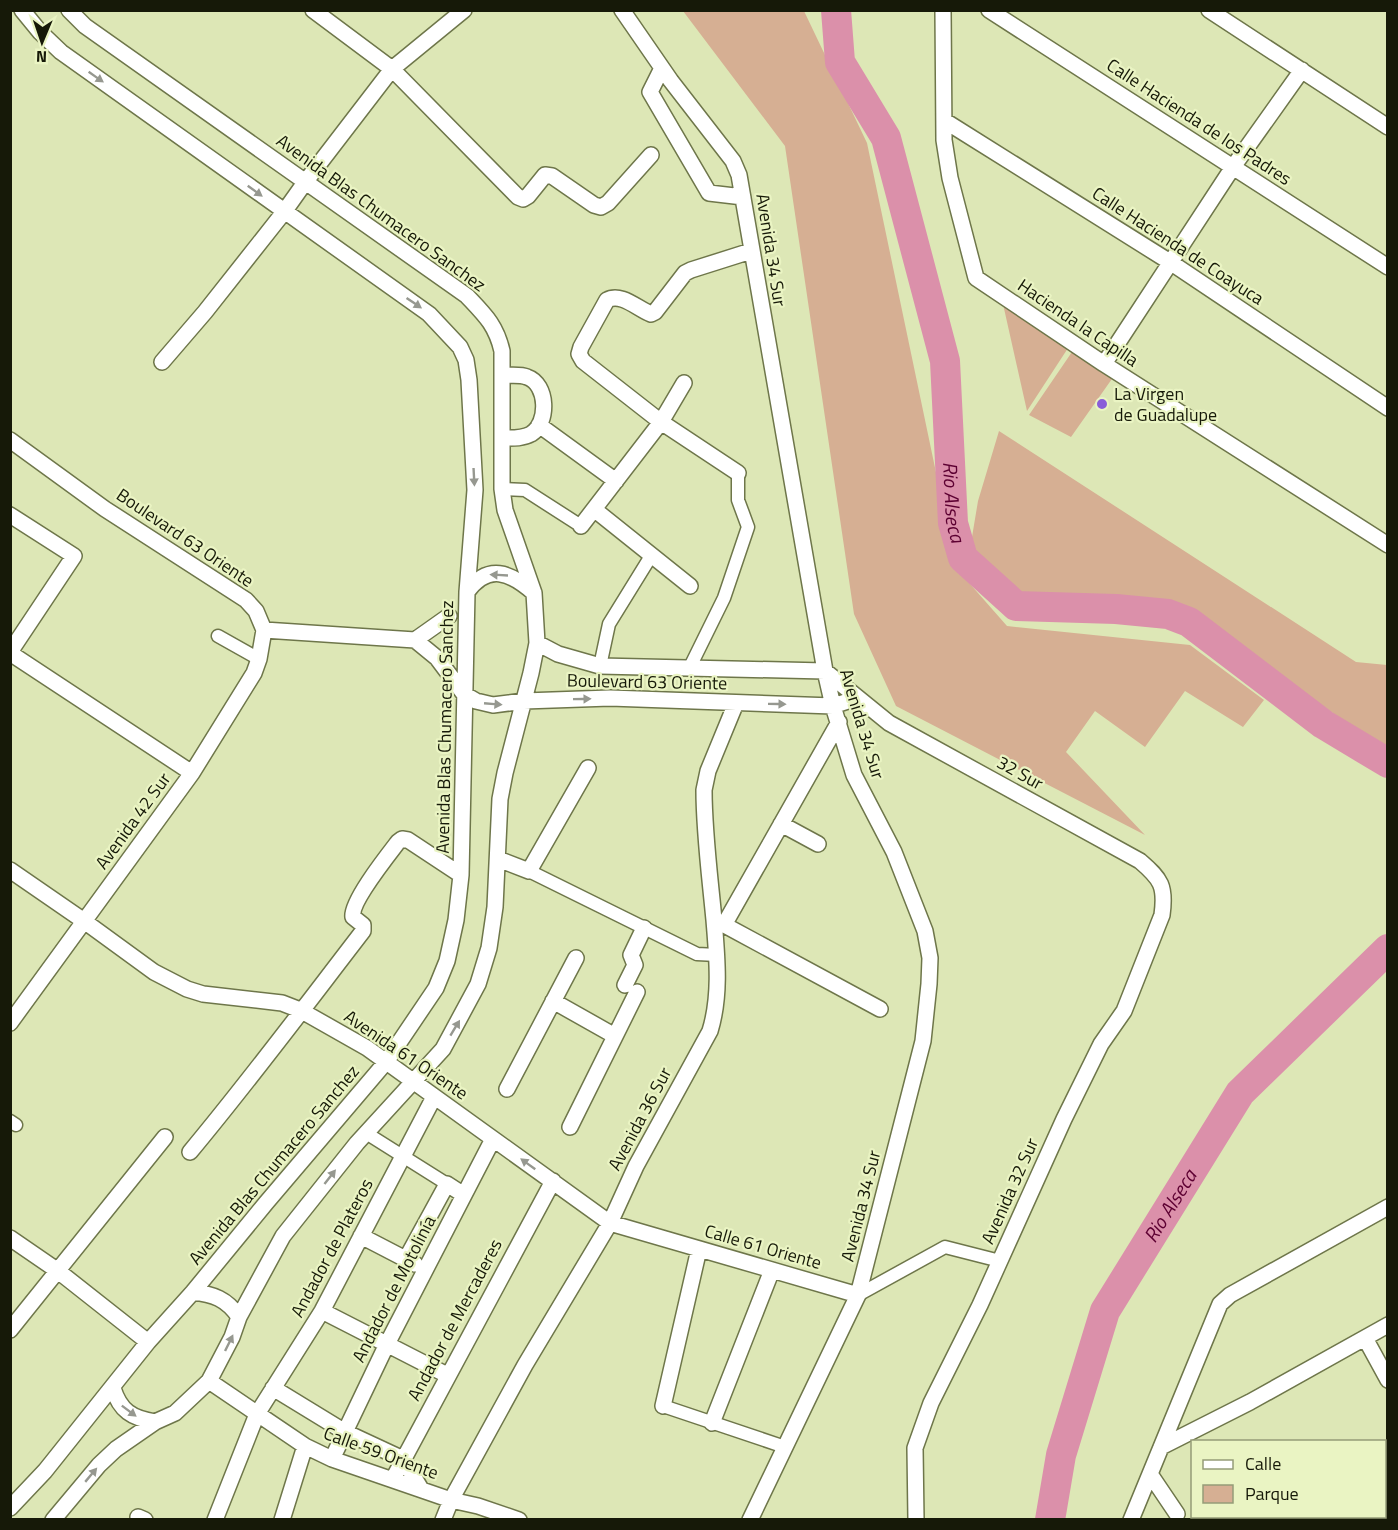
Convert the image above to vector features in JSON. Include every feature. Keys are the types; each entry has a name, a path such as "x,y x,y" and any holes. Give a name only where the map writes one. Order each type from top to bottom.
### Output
{"street":[{"name":"Avenida Blas Chumacero Sanchez","path":"10,1508 45,1471 114,1388 148,1342 193,1292 386,1062 436,988 447,961 456,920 461,875 466,592 475,490 466,360 460,347 429,314 60,52 22,10"},
{"name":"Avenida Blas Chumacero Sanchez","path":"53,1520 99,1465 116,1449 156,1422 175,1413 209,1381 232,1337 239,1317 283,1236 366,1133 443,1049 478,984 489,948 495,907 500,799 537,643 534,593 505,510 502,489 502,351 498,335 490,320 467,296 86,26 69,10"},
{"path":"313,10 392,69 518,197 523,199 528,196 545,175 552,176 594,205 601,207 608,203 651,155"},
{"path":"162,362 205,312 284,212 392,69 464,10"},
{"name":"Avenida 34 Sur","path":"622,10 662,68 733,160 739,175 832,706 839,722 854,776 894,852 925,931 930,958 922,1041 858,1295 750,1520"},
{"name":"Hacienda la Capilla","path":"943,10 944,140 948,170 976,278 1104,364 1388,545"},
{"name":"Calle Hacienda de los Padres","path":"989,10 1388,267"},
{"path":"1209,10 1388,127"},
{"path":"662,68 650,92 709,193 743,197"},
{"path":"1104,364 1233,167 1302,70"},
{"name":"Calle Hacienda de Coayuca","path":"945,121 1170,262 1388,408"},
{"path":"690,668 724,598 748,527 738,500 738,473 661,422 582,361 579,354 607,300 612,297 619,297 651,314 655,312 685,273 751,251"},
{"path":"502,375 526,377 533,381 543,398 543,416 539,425 529,436 502,438"},
{"path":"502,489 525,490 581,526 661,422 684,383"},
{"path":"539,425 616,481"},
{"name":"Boulevard 63 Oriente","path":"10,440 105,509 246,600 255,611 264,630"},
{"path":"595,510 690,586"},
{"path":"10,515 75,556 10,652 192,772"},
{"path":"600,666 609,624 651,556"},
{"path":"466,592 479,579 498,573 510,576 534,593"},
{"path":"416,640 449,616"},
{"path":"264,630 416,640 442,662 464,694"},
{"name":"Avenida 42 Sur","path":"10,1023 192,772 246,688 259,659 264,630"},
{"path":"218,636 259,659"},
{"name":"Boulevard 63 Oriente","path":"537,643 558,654 600,666 825,670"},
{"name":"32 Sur","path":"825,670 889,723 1140,861 1154,872 1163,884"},
{"name":"Boulevard 63 Oriente","path":"464,694 476,701 493,705 524,700 610,698 832,706"},
{"path":"832,706 857,698"},
{"name":"Avenida 36 Sur","path":"443,1520 451,1500 525,1365 610,1223 636,1166 710,1030 715,1016 717,998 719,922 704,790 708,771 736,703"},
{"path":"839,722 781,824 719,922 880,1009"},
{"path":"529,870 588,768"},
{"path":"781,824 818,844"},
{"path":"190,1152 249,1080 363,931 363,925 354,917 353,911 369,882 398,842 402,839 408,840 461,875"},
{"path":"498,859 529,870 697,954 717,955"},
{"name":"Avenida 61 Oriente","path":"10,870 154,972 188,989 202,994 282,1003 367,1048 610,1223"},
{"name":"Avenida 32 Sur","path":"916,1520 915,1448 931,1403 1000,1261 1068,1110 1101,1044 1124,1011 1162,915 1165,898 1163,884"},
{"path":"570,1127 615,1036 631,988 635,965 631,955 644,928"},
{"path":"507,1089 576,958"},
{"path":"553,1001 615,1036"},
{"name":"Andador de Plateros","path":"215,1520 257,1414 322,1311 434,1097"},
{"path":"366,1133 464,1195"},
{"path":"10,1330 165,1137"},
{"name":"Andador de Motolinía","path":"332,1459 387,1344 493,1139"},
{"name":"Andador de Mercaderes","path":"393,1479 553,1181"},
{"path":"406,1259 447,1184"},
{"path":"1131,1520 1220,1304 1230,1295 1388,1207"},
{"name":"Calle 61 Oriente","path":"610,1223 858,1295"},
{"path":"361,1236 426,1269"},
{"path":"10,1238 58,1271 148,1342"},
{"path":"858,1295 945,1246 1000,1261"},
{"path":"699,1249 663,1406 785,1447"},
{"path":"712,1423 772,1270"},
{"path":"193,1292 209,1293 221,1298 239,1317"},
{"path":"322,1311 447,1375"},
{"path":"1161,1447 1250,1402 1388,1325"},
{"path":"1365,1338 1388,1380"},
{"name":"Calle 59 Oriente","path":"209,1381 305,1446 332,1459 451,1500 517,1519"},
{"path":"114,1388 118,1402 130,1414 143,1420 156,1422"},
{"path":"273,1388 345,1432 403,1459 421,1489"},
{"path":"282,1520 305,1446"},
{"path":"1150,1473 1177,1514"}],"green space":[{"path":"683,11 804,11 867,143 956,568 1007,626 1190,645 1264,700 1243,727 1185,691 1145,747 1095,711 1066,752 1145,835 896,706 854,614 785,146"},
{"path":"1003,304 1070,345 1027,411"},
{"path":"1074,349 1114,376 1071,437 1029,415"},
{"path":"999,431 1356,662 1387,665 1387,751 1190,613 1014,593 970,549 978,501"}],"waterway":[{"name":"Rio Alseca","path":"836,10 840,62 886,138 945,361 953,523 963,558 1016,606 1116,609 1168,614 1189,622 1323,724 1388,763"},
{"name":"Rio Alseca","path":"1050,1520 1061,1455 1105,1311 1240,1093 1388,949"}],"place":[{"name":"La Virgen de Guadalupe","path":"1102,404"}]}
